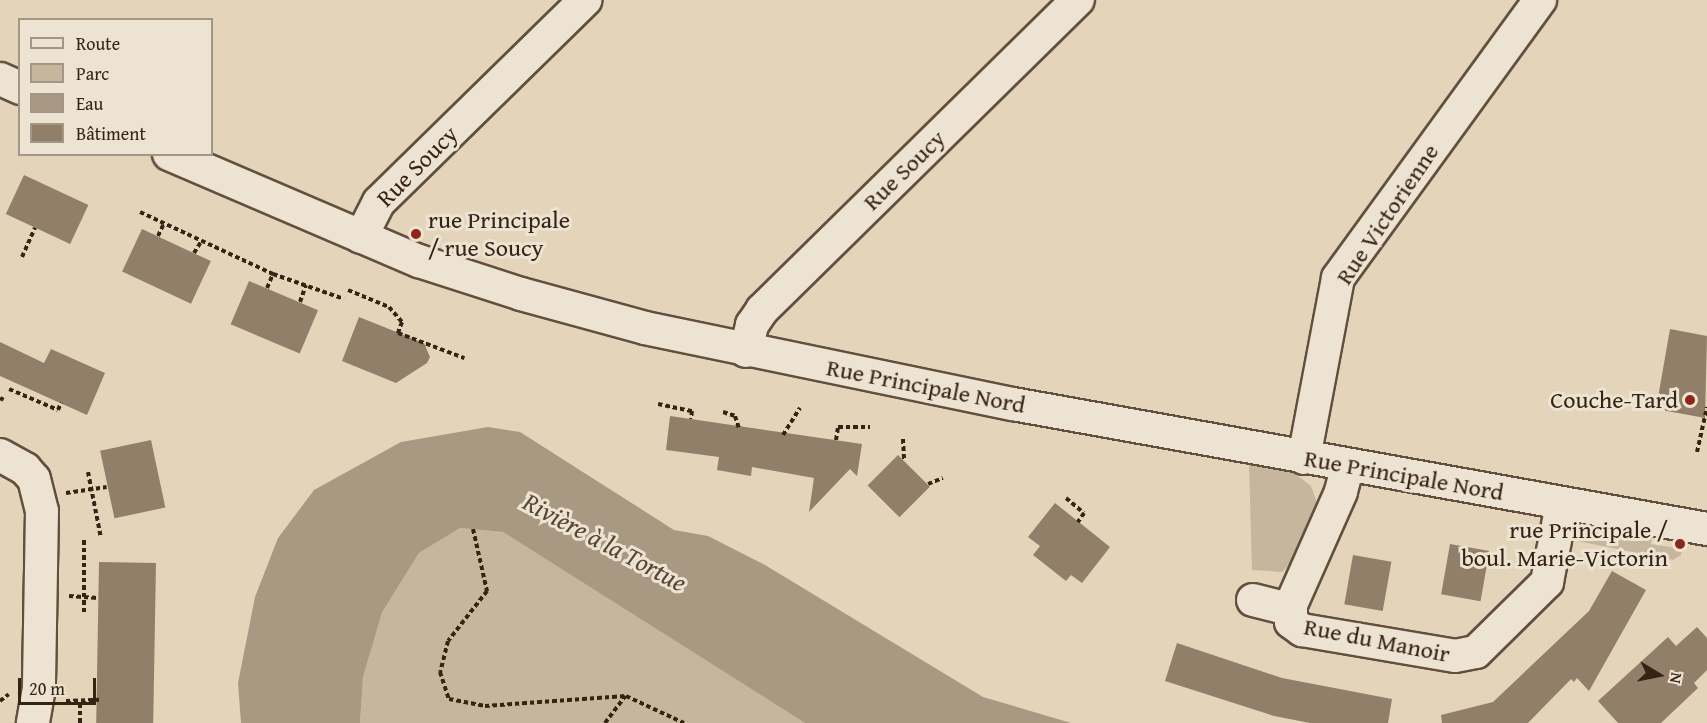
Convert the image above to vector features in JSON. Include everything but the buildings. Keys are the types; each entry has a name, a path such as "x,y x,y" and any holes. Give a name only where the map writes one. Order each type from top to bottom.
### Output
{"street":[{"name":"Rue Soucy","path":"361,237 379,202 585,0"},
{"name":"Rue Soucy","path":"746,351 752,325 762,310 1078,0"},
{"name":"Rue Victorienne","path":"1304,458 1338,278 1540,0"},
{"path":"0,79 18,87"},
{"name":"Rue Principale Nord","path":"174,156 361,237 520,294 746,351 1304,458 1707,529"},
{"path":"0,455 26,469 40,498 39,688 33,723"},
{"name":"Rue du Manoir","path":"1347,465 1341,492 1290,609 1291,621 1302,630 1455,656 1476,652 1547,582 1562,504"},
{"name":"Rue du Manoir","path":"1253,600 1290,609"}],"path":[{"path":"140,212 273,274 344,299"},
{"path":"158,236 164,223"},
{"path":"22,257 35,228"},
{"path":"194,253 202,240"},
{"path":"267,288 273,274"},
{"path":"300,302 306,285"},
{"path":"348,290 389,307 402,322 398,333 464,358"},
{"path":"9,389 58,410 61,403"},
{"path":"658,404 692,411 691,419"},
{"path":"1697,452 1707,407"},
{"path":"783,435 800,408"},
{"path":"723,412 735,416 739,428"},
{"path":"836,440 838,427 870,427"},
{"path":"903,439 904,461"},
{"path":"88,472 101,538"},
{"path":"928,484 943,478"},
{"path":"40,498 107,487"},
{"path":"1066,498 1084,513 1078,522"},
{"path":"473,529 487,591 448,641 440,672 449,699 485,706 626,696 684,723"},
{"path":"84,537 84,612"},
{"path":"0,701 10,693"},
{"path":"605,723 626,696"},
{"path":"80,700 80,723"}],"green space":[{"path":"1249,465 1294,473 1311,486 1316,500 1316,512 1298,556 1282,572 1252,570"},
{"path":"1590,526 1652,536 1651,544 1682,549 1681,555 1673,560 1572,540 1576,534"},
{"path":"460,528 503,532 805,723 360,723 363,677 381,612 419,553"}],"water":[{"name":"Rivière à la Tortue","path":"488,427 520,432 674,530 708,536 765,565 983,697 1071,723 805,723 503,532 460,528 419,553 382,612 363,677 360,723 241,723 238,683 255,597 278,538 314,490 401,442"}],"place":[{"name":"rue Principale / rue Soucy","path":"416,234"},
{"name":"Couche-Tard","path":"1690,400"},
{"name":"rue Principale / boul. Marie-Victorin","path":"1680,544"}]}
